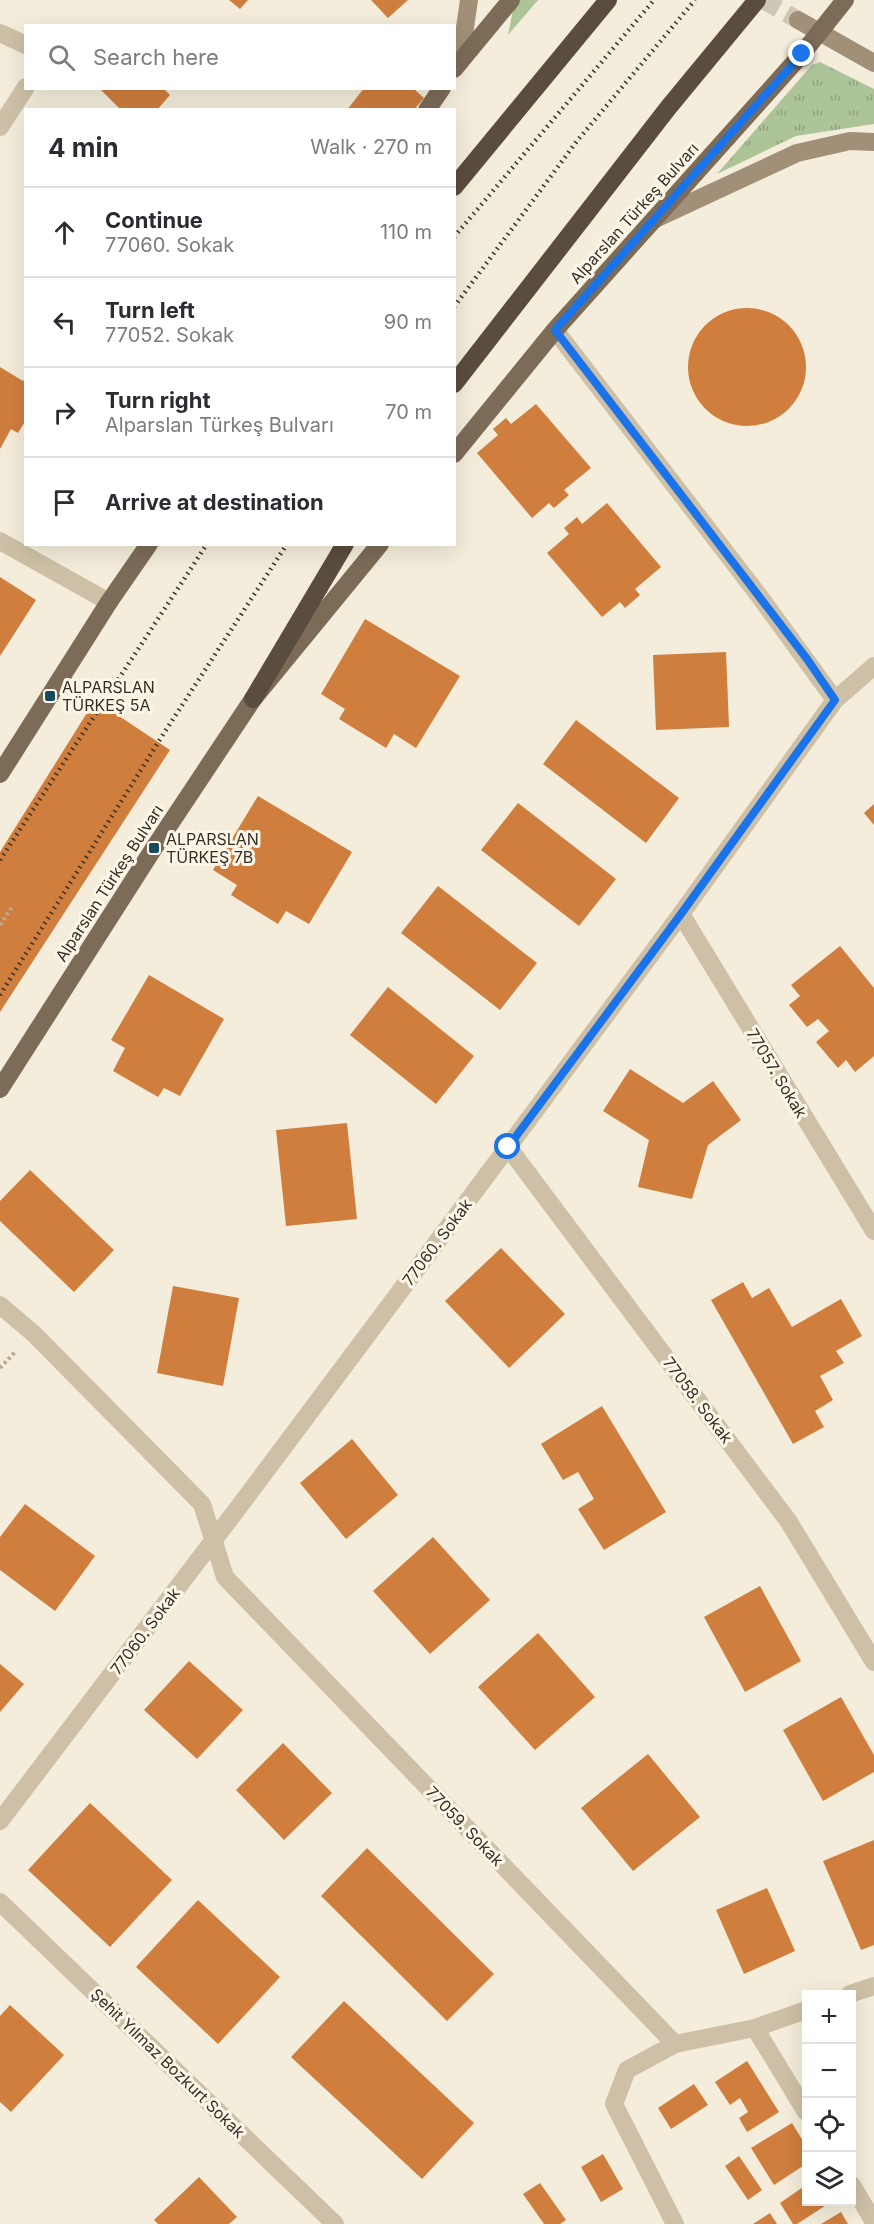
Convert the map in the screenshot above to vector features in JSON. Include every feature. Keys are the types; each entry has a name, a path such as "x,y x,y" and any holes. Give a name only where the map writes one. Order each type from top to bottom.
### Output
{"highway":[{"path":"456,185 608,0"},
{"name":"Alparslan Türkeş Bulvarı","path":"456,381 668,108 757,0"},
{"name":"Alparslan Türkeş Bulvarı","path":"253,699 344,546"}],"main road":[{"path":"457,66 469,0"},
{"path":"457,66 511,0"},
{"name":"Alparslan Türkeş Bulvarı","path":"456,452 555,330 820,32 845,0"},
{"path":"798,20 874,63"},
{"path":"428,108 441,90"},
{"path":"655,219 798,153 850,141 874,142"},
{"path":"0,774 109,602 148,546"},
{"name":"Alparslan Türkeş Bulvarı","path":"0,1089 153,848 253,699 378,546"}],"street":[{"path":"0,33 24,44"},
{"path":"0,127 24,90"},
{"path":"555,330 807,659 835,700"},
{"path":"0,541 109,602"},
{"name":"77060. Sokak","path":"0,1821 508,1147 681,914 835,700 874,666"},
{"name":"77057. Sokak","path":"681,914 874,1231"},
{"name":"77058. Sokak","path":"508,1147 789,1522 874,1662"},
{"name":"77059. Sokak","path":"0,1305 34,1334 202,1504 225,1577 675,2044"},
{"name":"Şehit Yılmaz Bozkurt Sokak","path":"0,1902 335,2224"},
{"path":"856,1993 874,1986"},
{"path":"675,2224 614,2104 627,2070 675,2044 755,2028 802,2012"},
{"path":"755,2028 802,2104"},
{"path":"856,2193 874,2222"}],"path":[{"path":"0,926 12,907"}],"green space":[{"path":"515,0 538,0 508,35"},
{"path":"820,62 874,89 874,124 796,136 717,174 812,65"}],"building":[{"path":"229,0 248,0 240,9"},
{"path":"371,0 408,0 388,18"},
{"path":"101,90 165,90 170,95 159,108 119,108"},
{"path":"362,90 415,90 424,98 416,108 349,108"},
{"path":"747,308 780,318 796,334 806,367 796,400 780,416 747,426 714,416 698,400 688,367 698,334 714,318"},
{"path":"0,367 24,380 24,423 18,433 11,429 0,449"},
{"path":"536,404 591,468 564,490 569,495 554,508 549,503 532,518 477,453 498,435 493,429 506,418 511,424"},
{"path":"607,503 661,567 635,589 640,595 625,608 620,602 602,617 547,553 569,534 564,528 577,517 582,524"},
{"path":"0,577 36,600 0,656"},
{"path":"365,619 460,676 416,748 394,734 386,748 339,719 345,709 321,694"},
{"path":"726,652 729,727 656,730 653,655"},
{"path":"95,700 170,750 0,1012 0,852"},
{"path":"576,720 679,798 646,843 543,764"},
{"path":"258,796 352,852 309,924 286,911 278,924 231,895 237,885 213,870"},
{"path":"518,803 616,879 579,926 481,850"},
{"path":"874,804 874,825 864,813"},
{"path":"438,886 537,963 500,1010 401,933"},
{"path":"840,946 874,988 874,1056 855,1072 846,1060 838,1068 816,1042 829,1031 818,1019 807,1027 789,1005 800,996 791,985"},
{"path":"149,975 224,1019 180,1096 164,1088 158,1097 113,1071 125,1048 111,1040"},
{"path":"388,987 474,1056 436,1104 350,1035"},
{"path":"630,1069 683,1103 713,1081 741,1120 708,1145 692,1199 638,1187 649,1140 603,1111"},
{"path":"347,1123 357,1219 286,1226 276,1130"},
{"path":"30,1170 114,1250 74,1292 0,1221 0,1201"},
{"path":"501,1248 565,1314 509,1368 445,1301"},
{"path":"743,1282 752,1298 769,1288 792,1327 841,1299 862,1336 836,1351 844,1363 820,1376 833,1400 815,1411 824,1427 793,1444 711,1300"},
{"path":"173,1286 239,1298 223,1386 157,1373"},
{"path":"602,1406 666,1512 604,1550 578,1509 594,1499 578,1472 563,1480 541,1444"},
{"path":"352,1439 398,1495 346,1539 300,1483"},
{"path":"25,1504 95,1556 55,1611 0,1570 0,1537"},
{"path":"433,1537 490,1600 430,1654 373,1591"},
{"path":"760,1586 801,1661 745,1692 704,1617"},
{"path":"538,1633 595,1697 535,1750 478,1687"},
{"path":"189,1661 243,1710 197,1759 144,1710"},
{"path":"0,1664 24,1684 0,1712"},
{"path":"841,1697 874,1755 874,1772 823,1801 783,1730"},
{"path":"283,1743 332,1793 284,1840 236,1790"},
{"path":"648,1754 700,1817 633,1871 581,1808"},
{"path":"90,1803 172,1880 110,1947 28,1870"},
{"path":"874,1840 874,1945 861,1950 823,1861"},
{"path":"367,1848 494,1974 447,2021 321,1896"},
{"path":"767,1888 795,1951 744,1974 716,1910"},
{"path":"198,1900 280,1977 218,2044 136,1967"},
{"path":"344,2001 474,2123 422,2179 291,2057"},
{"path":"10,2005 64,2055 11,2112 0,2102 0,2016"},
{"path":"747,2061 779,2112 747,2132 739,2118 748,2112 740,2098 730,2105 715,2082"},
{"path":"694,2084 708,2105 671,2129 658,2108"},
{"path":"792,2123 802,2139 802,2167 774,2185 751,2148"},
{"path":"603,2154 623,2189 601,2202 581,2167"},
{"path":"739,2156 762,2190 748,2200 725,2166"},
{"path":"199,2177 237,2217 229,2224 158,2224 154,2220"},
{"path":"540,2183 566,2220 560,2224 544,2224 523,2194"},
{"path":"802,2188 802,2206 825,2206 797,2224 793,2224 780,2203"},
{"path":"841,2212 848,2224 821,2224"},
{"path":"770,2213 777,2224 753,2224"}],"tunnel":[{"path":"763,0 798,20"}],"railway":[{"path":"456,235 654,0"},
{"path":"456,304 577,141 695,0"},
{"path":"0,860 206,546"},
{"path":"0,995 164,733 286,546"}],"place":[{"name":"ALPARSLAN TÜRKEŞ 5A","path":"50,696"},
{"name":"ALPARSLAN TÜRKEŞ 7B","path":"154,848"}],"route":[{"path":"508,1147 681,914 835,700 807,659 555,330 802,54"}]}
